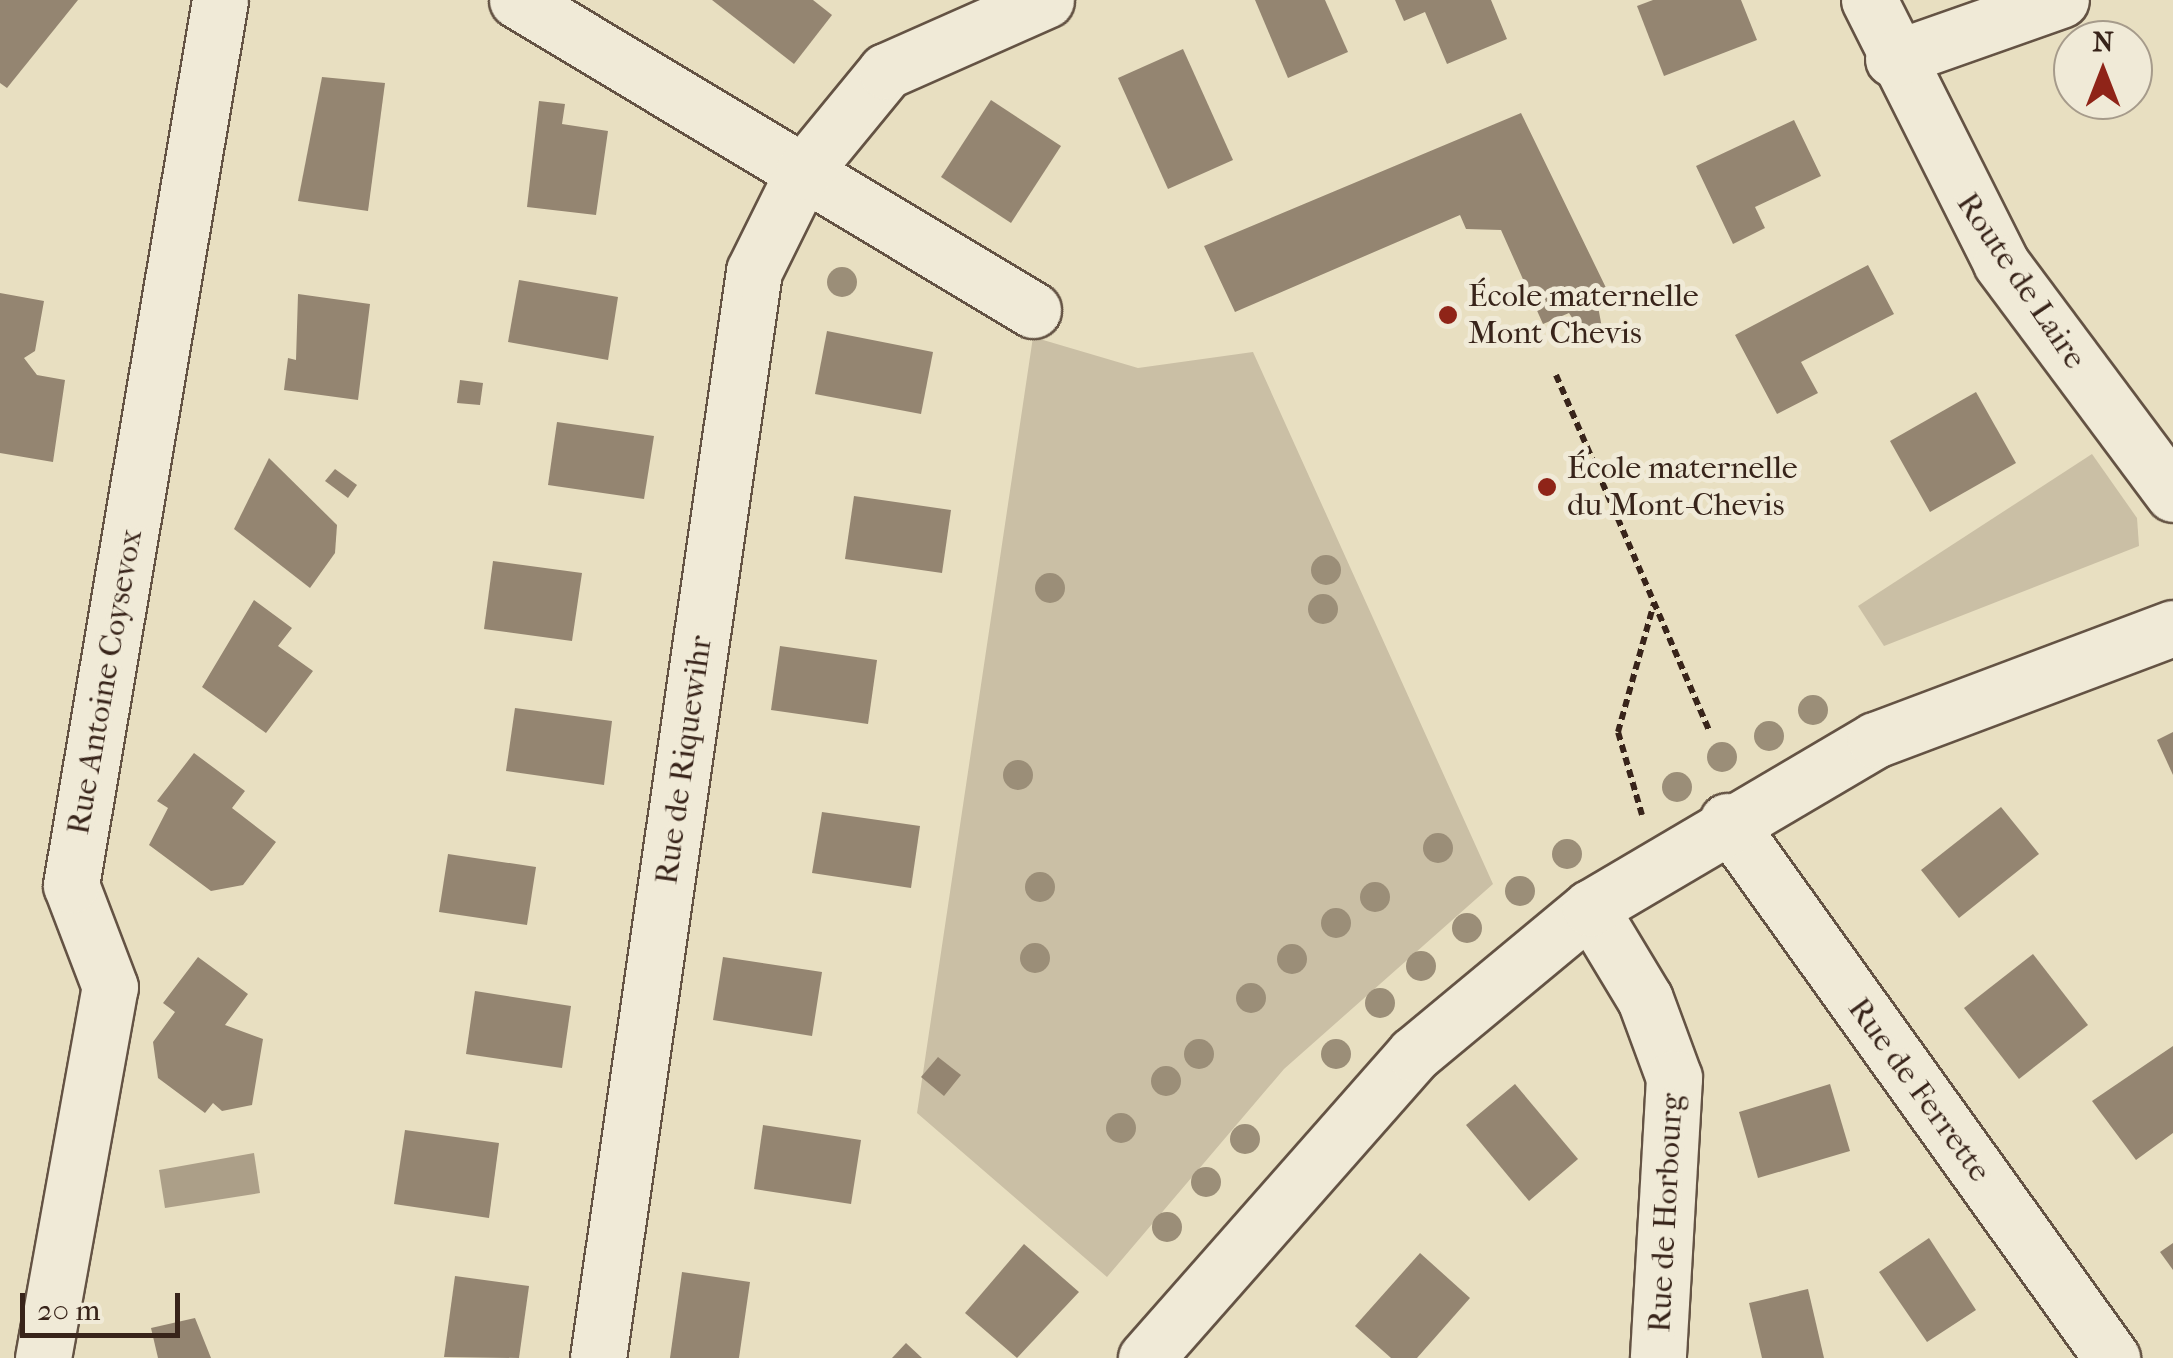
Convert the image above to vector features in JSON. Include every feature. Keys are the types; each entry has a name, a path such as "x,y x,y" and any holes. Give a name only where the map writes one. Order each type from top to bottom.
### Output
{"street":[{"name":"Rue Antoine Coysevox","path":"43,1358 110,987 71,886 220,0"},
{"path":"516,0 1034,310"},
{"name":"Rue de Riquewihr","path":"598,1358 754,271 804,172 886,70 1046,0"},
{"name":"Route de Laire","path":"1869,0 1893,59 2002,263 2173,494"},
{"path":"1893,59 2060,0"},
{"path":"1146,1358 1414,1054 1590,908 1727,821 1875,740 2173,628"},
{"name":"Rue de Ferrette","path":"1727,821 2112,1358"},
{"name":"Rue de Horbourg","path":"1590,908 1645,1000 1674,1078 1658,1358"}],"path":[{"path":"1556,374 1710,732"},
{"path":"1654,602 1618,732 1628,787 1665,859"}],"shaded area":[{"path":"1033,337 1138,368 1253,352 1493,884 1284,1069 1107,1277 917,1113"},
{"path":"2092,454 2137,518 2139,546 1884,646 1858,606"},
{"path":"254,1153 260,1193 165,1208 159,1170"}],"building":[{"path":"0,0 78,0 7,88 0,83"},
{"path":"712,0 813,0 832,15 794,64"},
{"path":"1255,0 1325,0 1348,52 1288,78"},
{"path":"1395,0 1491,0 1507,39 1447,64 1425,12 1404,21"},
{"path":"1653,0 1741,0 1757,40 1664,76 1637,6"},
{"path":"1183,49 1233,160 1168,189 1118,78"},
{"path":"322,77 385,83 368,211 298,201"},
{"path":"991,100 1061,146 1011,223 941,177"},
{"path":"539,101 565,104 562,124 608,131 596,215 527,207"},
{"path":"1521,113 1610,296 1597,301 1602,328 1582,333 1569,313 1543,324 1501,230 1466,229 1460,215 1235,312 1204,246"},
{"path":"1794,120 1821,176 1755,207 1765,228 1733,244 1696,166"},
{"path":"1868,265 1894,314 1801,362 1818,393 1777,414 1735,335"},
{"path":"519,280 618,297 608,360 508,342"},
{"path":"0,293 44,301 35,351 24,358 37,375 65,380 53,462 0,453"},
{"path":"298,294 370,304 358,400 284,390 288,358 296,360"},
{"path":"827,331 933,352 921,414 815,394"},
{"path":"460,380 483,383 480,405 457,403"},
{"path":"1976,392 2016,463 1930,512 1890,441"},
{"path":"557,422 654,436 644,499 548,485"},
{"path":"269,458 337,525 335,553 310,588 234,529"},
{"path":"335,469 357,485 348,498 325,481"},
{"path":"854,496 951,510 942,573 845,559"},
{"path":"493,561 582,573 572,641 484,629"},
{"path":"254,600 292,628 278,646 313,671 266,733 202,687"},
{"path":"780,646 877,660 868,724 771,710"},
{"path":"515,708 612,721 604,785 506,771"},
{"path":"2173,732 2173,775 2157,740"},
{"path":"194,753 245,791 232,808 276,842 243,885 211,891 149,845 168,808 157,801"},
{"path":"2001,807 2039,854 1959,918 1921,870"},
{"path":"822,812 920,826 911,888 812,873"},
{"path":"448,854 536,867 527,925 439,912"},
{"path":"2033,954 2088,1025 2019,1079 1964,1008"},
{"path":"198,957 248,994 225,1025 263,1039 252,1105 222,1111 213,1103 205,1113 158,1078 153,1042 175,1012 163,1003"},
{"path":"723,957 822,972 812,1036 713,1020"},
{"path":"475,991 571,1006 562,1068 466,1054"},
{"path":"2173,1046 2173,1133 2136,1160 2092,1101"},
{"path":"938,1057 961,1075 944,1096 921,1077"},
{"path":"1515,1084 1578,1159 1529,1201 1466,1125"},
{"path":"1830,1084 1850,1151 1758,1178 1739,1112"},
{"path":"763,1125 861,1140 851,1204 754,1189"},
{"path":"405,1130 499,1143 489,1218 394,1204"},
{"path":"1929,1238 1976,1310 1927,1342 1879,1272"},
{"path":"2173,1243 2173,1270 2160,1252"},
{"path":"1024,1244 1079,1292 1017,1358 965,1313"},
{"path":"1420,1253 1470,1298 1417,1358 1391,1358 1355,1326"},
{"path":"682,1272 750,1282 739,1358 670,1358"},
{"path":"455,1276 529,1286 519,1358 444,1357"},
{"path":"1808,1289 1824,1358 1762,1358 1749,1303"},
{"path":"195,1318 211,1358 158,1358 151,1328"},
{"path":"906,1343 922,1358 892,1358"}],"place":[{"name":"École maternelle Mont Chevis","path":"1448,315"},
{"name":"École maternelle du Mont-Chevis","path":"1547,487"}]}
